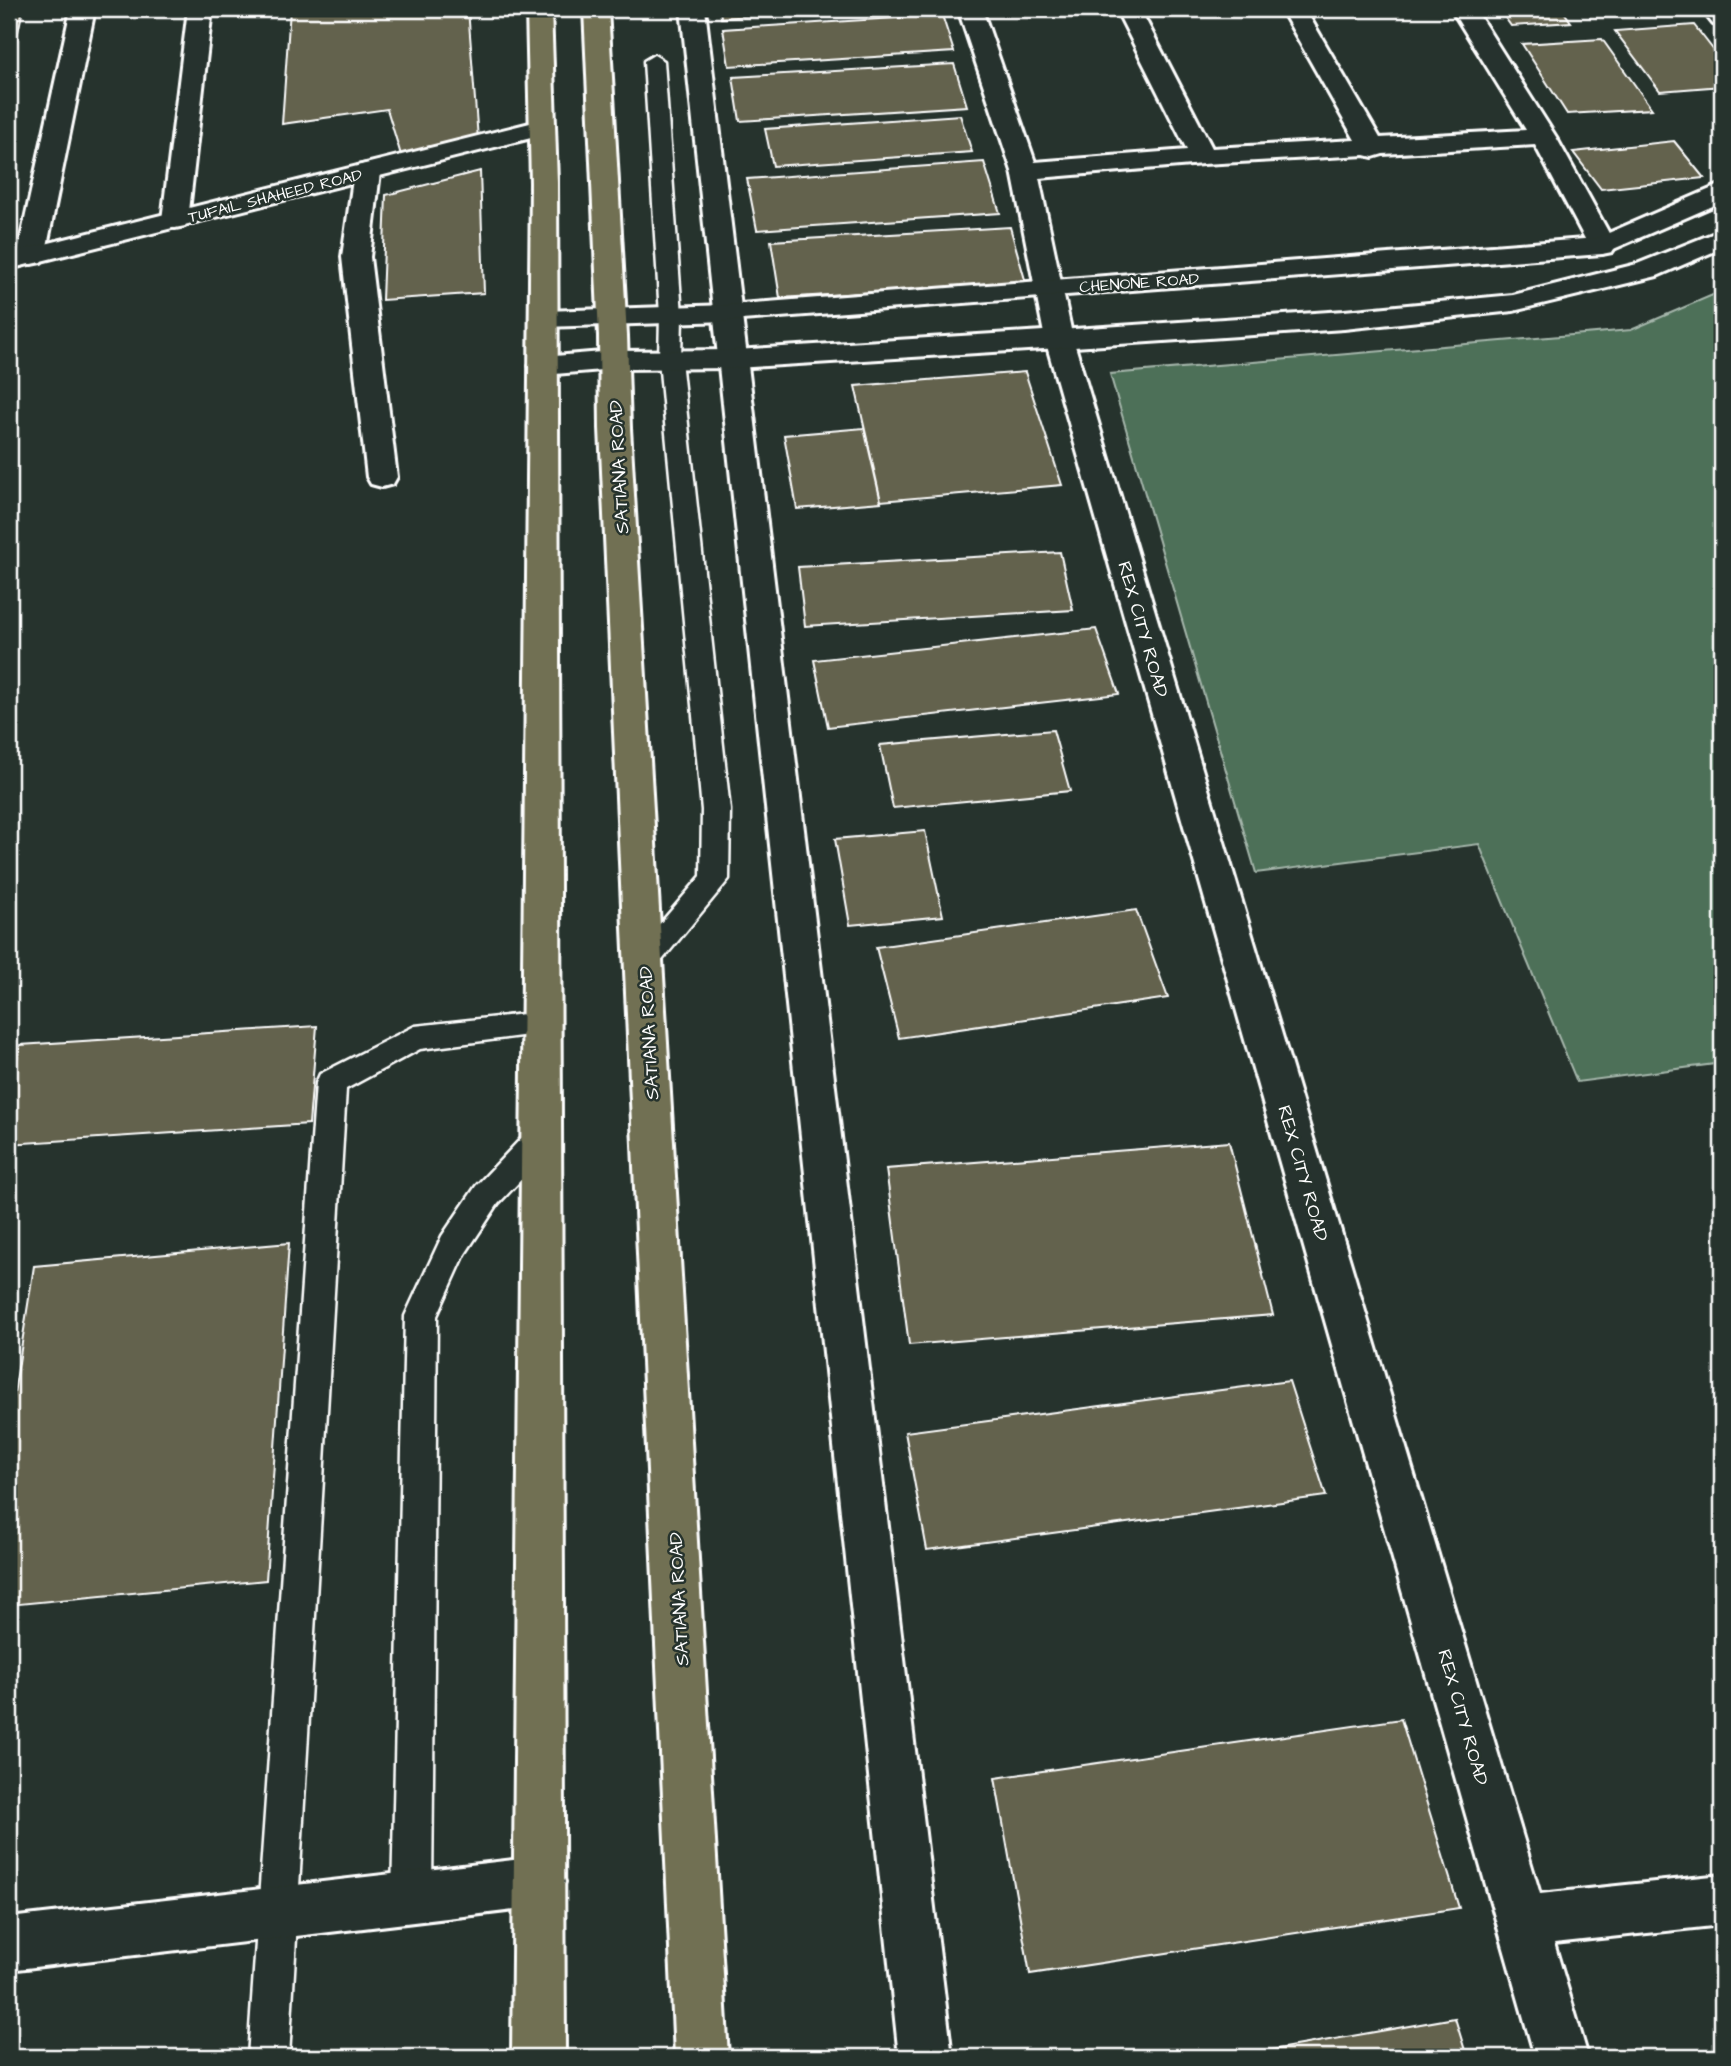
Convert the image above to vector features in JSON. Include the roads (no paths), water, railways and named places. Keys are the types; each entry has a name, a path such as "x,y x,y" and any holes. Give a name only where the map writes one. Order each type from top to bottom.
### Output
{"main road":[{"path":"539,9 544,319 539,2057"},
{"name":"SATIANA ROAD","path":"596,9 702,2057"}],"street":[{"path":"20,259 83,9"},
{"path":"175,220 200,9"},
{"path":"693,9 735,359 926,2057"},
{"name":"REX CITY ROAD","path":"970,9 1025,171 1059,340 1562,2057"},
{"path":"1128,9 1203,156"},
{"path":"1293,9 1373,149"},
{"path":"1463,9 1544,138 1602,246"},
{"path":"1713,9 1722,19"},
{"name":"TUFAIL SHAHEED ROAD","path":"20,259 542,128"},
{"path":"1025,171 1203,156 1544,138"},
{"path":"367,172 356,257 382,477"},
{"name":"CHENONE ROAD","path":"544,319 728,313 1602,246 1722,192"},
{"path":"543,366 614,360 735,359 1059,340 1344,320 1513,303 1647,270 1722,238"},
{"path":"9,1944 540,1882"},
{"path":"1523,1921 1722,1900"}],"lane":[{"path":"644,962 715,879 716,810 670,360 671,315 654,61"},
{"path":"268,2057 331,1083 415,1038 542,1024"},
{"path":"412,1897 421,1316 453,1246 487,1195 541,1138"}]}
